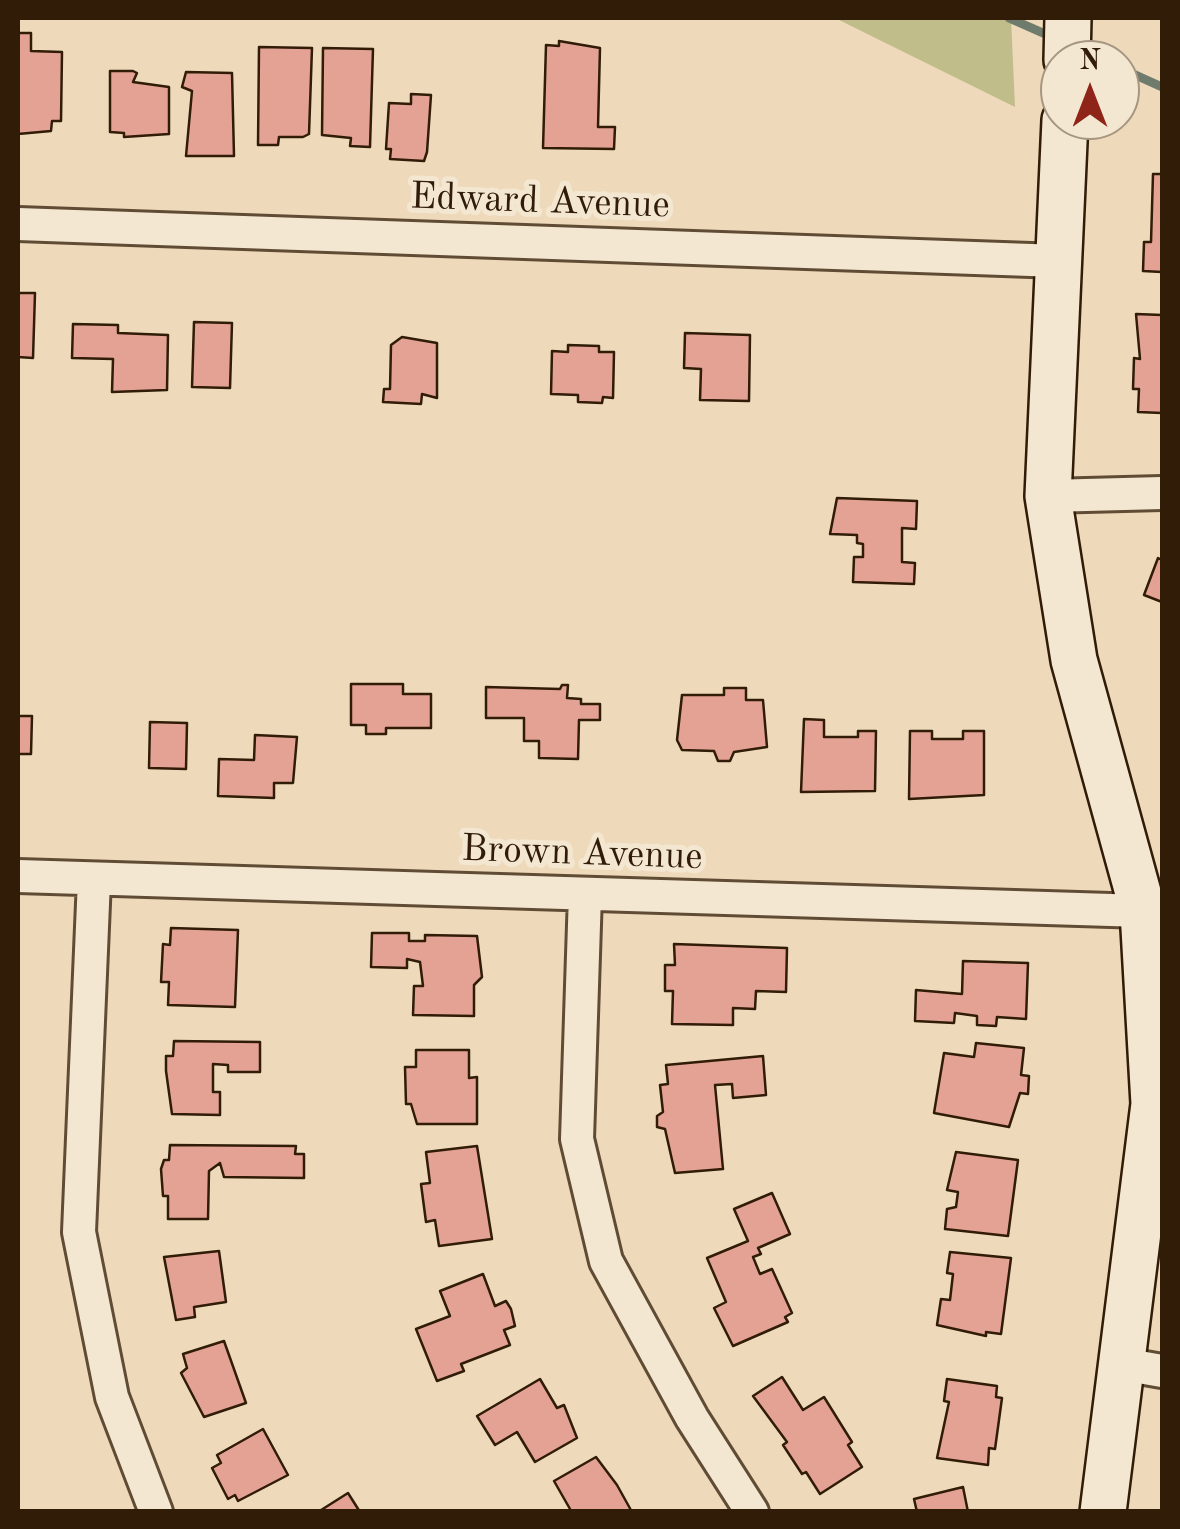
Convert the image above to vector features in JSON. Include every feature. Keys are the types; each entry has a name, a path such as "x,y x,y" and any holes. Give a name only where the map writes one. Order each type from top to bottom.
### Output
{"main road":[{"path":"1065,140 1048,496 1074,660 1144,911 1154,1104 1142,1368 1103,1512"}],"street":[{"name":"Edward Avenue","path":"18,224 1059,261"},
{"path":"1048,496 1162,493"},
{"name":"Brown Avenue","path":"18,876 1144,911"},
{"path":"94,880 79,1232 112,1397 156,1512"},
{"path":"585,894 577,1140 606,1261 692,1418 752,1512"}],"shaded area":[{"path":"835,18 1011,18 1015,107"}],"building":[{"path":"18,33 31,33 31,51 62,52 61,121 52,121 51,131 18,134"},
{"path":"559,41 600,48 598,127 615,127 614,149 543,148 546,45 559,46"},
{"path":"259,47 312,48 309,134 279,137 278,145 258,145"},
{"path":"323,48 373,49 370,147 350,146 351,138 322,135"},
{"path":"110,71 133,71 137,73 133,82 169,87 169,134 124,137 124,133 110,132"},
{"path":"186,72 232,73 234,156 186,156 192,91 182,87"},
{"path":"411,94 431,95 427,152 424,161 390,159 391,149 386,149 389,103 411,104"},
{"path":"1153,174 1162,174 1162,272 1143,271 1144,242 1151,242"},
{"path":"18,293 35,293 33,358 18,357"},
{"path":"1136,314 1162,315 1162,413 1138,412 1139,389 1133,389 1134,358 1140,359"},
{"path":"194,322 232,323 230,388 192,387"},
{"path":"73,324 118,325 118,333 168,335 167,390 112,392 113,359 72,358"},
{"path":"685,333 750,335 749,401 700,400 701,369 684,368"},
{"path":"402,337 437,343 437,398 422,394 421,404 383,402 384,389 390,389 391,345"},
{"path":"568,345 599,346 599,352 614,352 613,398 603,397 602,403 578,402 578,395 551,394 552,351 568,352"},
{"path":"837,498 917,501 916,529 902,528 902,562 915,563 914,584 853,582 854,557 863,557 863,544 857,543 857,535 830,534"},
{"path":"1158,558 1162,560 1162,602 1144,595"},
{"path":"351,684 403,684 403,694 431,694 431,728 386,728 386,734 366,734 366,725 351,725"},
{"path":"568,685 567,698 581,699 581,704 600,704 600,720 579,720 578,759 539,758 539,741 524,741 524,718 486,718 486,687 560,689"},
{"path":"724,688 746,688 746,700 763,700 767,747 734,752 730,761 718,761 714,751 682,750 677,740 682,695 724,695"},
{"path":"18,716 32,716 31,754 18,754"},
{"path":"804,719 824,720 824,737 858,737 858,731 876,731 875,791 801,792"},
{"path":"150,722 187,723 186,769 149,768"},
{"path":"910,731 932,731 932,739 963,739 963,731 984,731 984,795 909,799"},
{"path":"255,735 297,737 293,783 274,783 274,798 218,796 219,759 254,760"},
{"path":"171,928 238,930 235,1007 168,1005 169,982 161,982 163,944 170,945"},
{"path":"372,933 409,933 409,941 425,941 425,935 477,936 482,977 474,985 474,1016 413,1015 414,986 423,986 420,962 407,959 407,968 371,967"},
{"path":"674,944 787,948 786,992 756,991 755,1009 733,1008 733,1025 672,1024 673,991 665,991 665,965 675,965"},
{"path":"963,961 1028,963 1026,1019 997,1017 996,1026 977,1025 977,1016 955,1013 954,1023 915,1021 916,990 962,994"},
{"path":"174,1041 260,1042 260,1072 228,1072 228,1065 213,1064 213,1092 220,1092 220,1115 172,1114 166,1056 173,1056"},
{"path":"976,1043 1024,1048 1021,1075 1029,1076 1028,1094 1020,1093 1009,1127 934,1113 944,1053 974,1057"},
{"path":"416,1050 469,1050 469,1078 477,1077 477,1124 417,1124 411,1104 406,1104 405,1067 416,1067"},
{"path":"763,1056 766,1095 733,1098 732,1084 715,1085 723,1169 675,1173 665,1129 657,1127 657,1116 663,1112 660,1085 668,1084 666,1065"},
{"path":"170,1145 296,1146 295,1154 304,1154 304,1178 224,1177 220,1163 209,1171 208,1219 168,1219 168,1196 163,1196 161,1169 164,1160 169,1160"},
{"path":"477,1146 492,1239 439,1246 435,1220 426,1222 421,1184 430,1183 426,1152"},
{"path":"956,1152 1018,1160 1008,1236 945,1229 947,1209 956,1207 958,1192 947,1190"},
{"path":"772,1193 790,1234 758,1248 761,1254 753,1257 760,1274 772,1269 792,1313 785,1317 788,1322 733,1346 714,1308 726,1302 707,1258 748,1241 734,1209"},
{"path":"219,1251 226,1302 194,1307 195,1317 176,1320 164,1257"},
{"path":"950,1252 1011,1258 1001,1334 986,1332 986,1336 937,1325 941,1299 950,1300"},
{"path":"483,1274 495,1306 506,1301 511,1309 515,1326 504,1330 510,1345 461,1364 464,1371 437,1381 416,1329 450,1316 440,1291"},
{"path":"224,1341 246,1403 204,1417 181,1373 187,1368 183,1354"},
{"path":"782,1377 803,1410 824,1397 852,1442 848,1445 862,1467 820,1494 806,1472 802,1474 783,1445 787,1442 753,1396"},
{"path":"540,1379 557,1408 564,1405 577,1438 535,1462 517,1432 495,1445 477,1416"},
{"path":"947,1379 997,1386 996,1397 1002,1398 995,1449 989,1448 988,1465 937,1458 949,1402 944,1401"},
{"path":"263,1429 288,1475 238,1501 235,1495 228,1499 212,1468 221,1463 217,1455"},
{"path":"596,1457 632,1512 567,1512 570,1509 554,1481"},
{"path":"963,1487 968,1512 917,1512 914,1499"},
{"path":"348,1493 360,1512 318,1512"}],"waterway":[{"path":"1009,18 1052,37"},
{"path":"1140,77 1162,87"}]}
